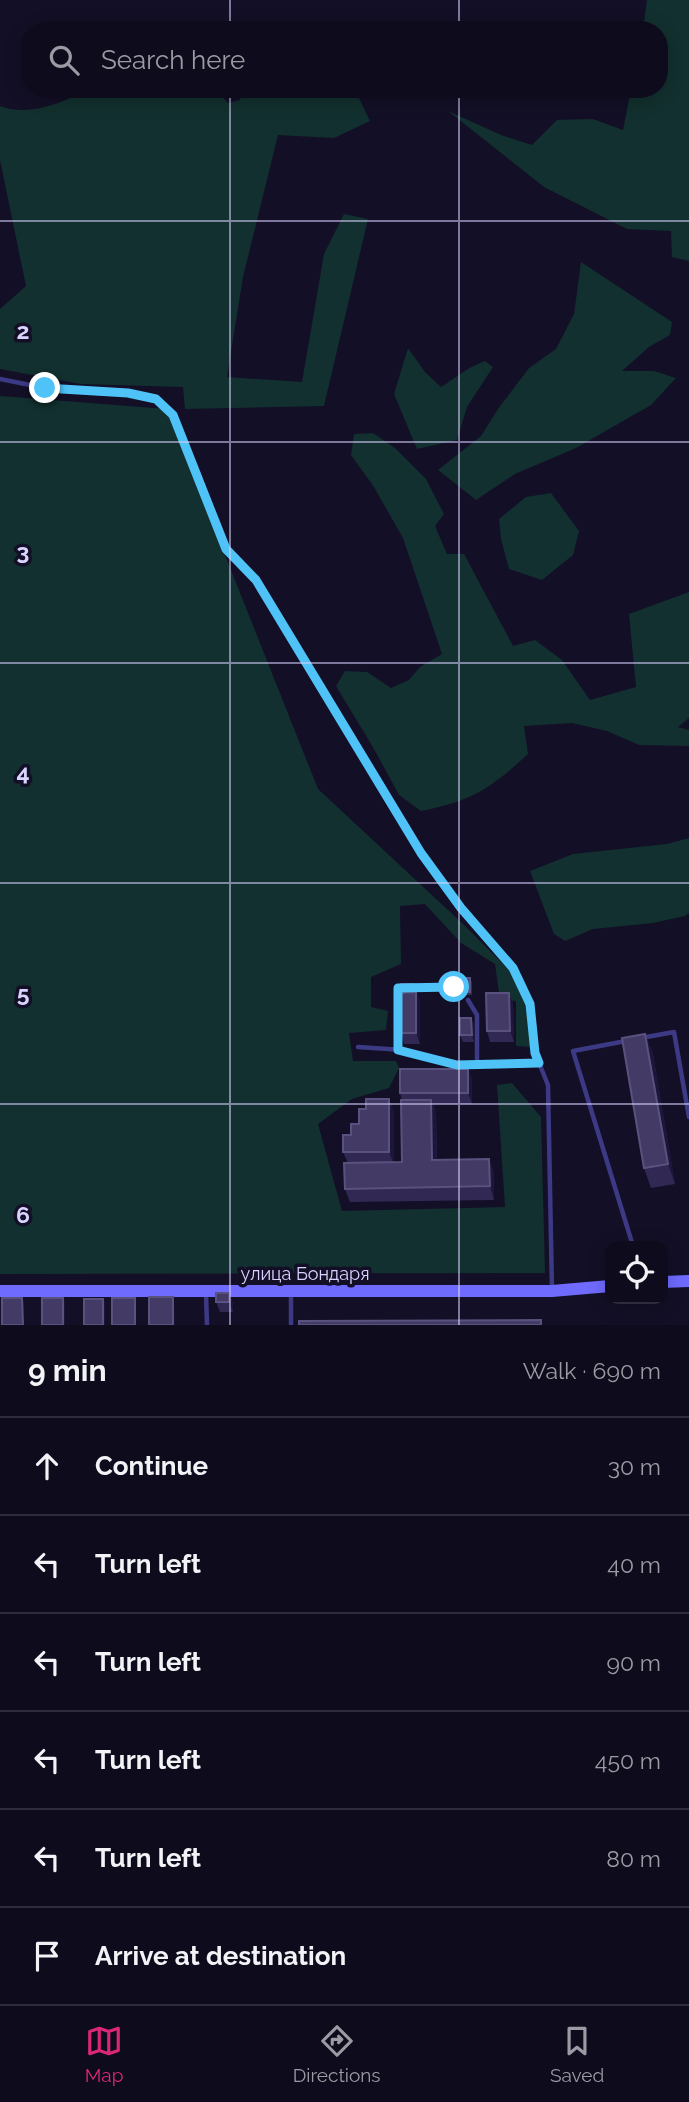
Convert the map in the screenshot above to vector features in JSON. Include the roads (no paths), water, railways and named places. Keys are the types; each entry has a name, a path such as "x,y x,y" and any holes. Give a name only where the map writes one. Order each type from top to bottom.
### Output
{"main road":[{"path":"668,1282 689,1280"},
{"name":"улица Бондаря","path":"0,1291 552,1291 605,1286"}],"lane":[{"path":"0,379 45,388 128,393 156,399 173,415 226,549 256,580 421,853 461,908 513,968 530,1004 535,1053 548,1085 552,1291"},
{"path":"398,1050 398,988 454,987"},
{"path":"468,1000 477,1014 477,1065"},
{"path":"631,1241 573,1051 674,1032 689,1117"},
{"path":"358,1048 398,1050 457,1065 539,1063"},
{"path":"205,1290 207,1325"},
{"path":"291,1291 291,1325"}]}
